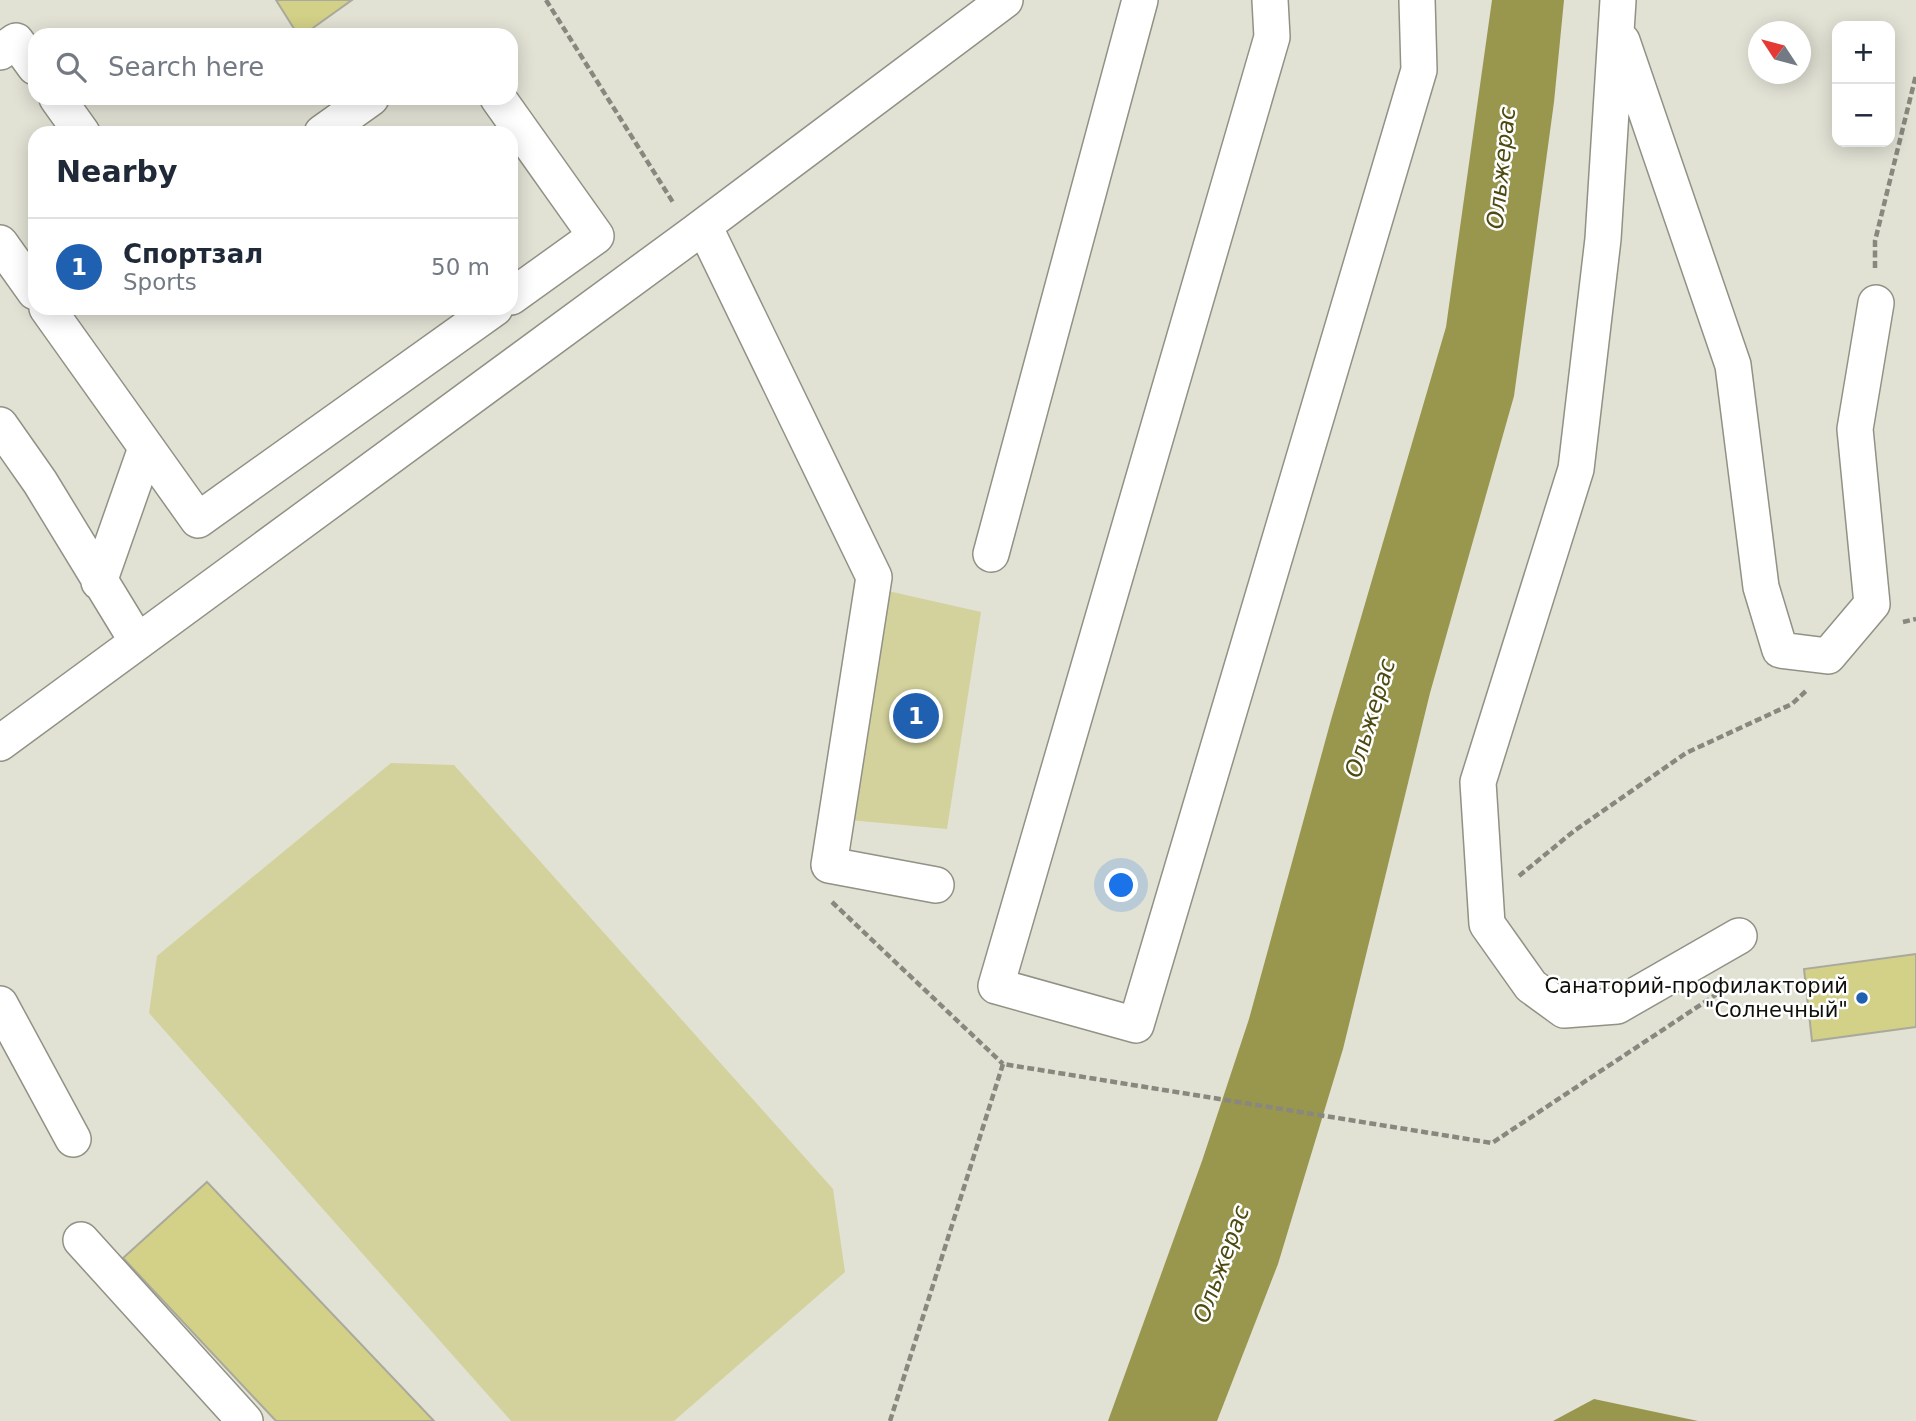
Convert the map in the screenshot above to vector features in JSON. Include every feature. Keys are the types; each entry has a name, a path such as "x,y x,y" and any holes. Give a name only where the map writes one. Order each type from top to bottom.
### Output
{"street":[{"path":"991,554 1140,0"},
{"path":"1270,0 1272,37 996,986 1136,1025 1419,70 1417,0"},
{"path":"0,743 699,230 995,3"},
{"path":"1617,12 1733,365 1761,587 1780,650 1828,656 1872,604 1855,429 1876,303"},
{"path":"1617,12 1602,239 1576,469 1478,782 1487,924 1531,986 1564,1010 1617,1006 1740,936"},
{"path":"0,52 16,41 28,58"},
{"path":"62,105 77,126"},
{"path":"332,126 361,105"},
{"path":"503,105 518,126"},
{"path":"518,126 596,236 518,292"},
{"path":"699,230 874,577 830,865 936,885"},
{"path":"0,243 28,282"},
{"path":"52,315 198,520 485,315"},
{"path":"0,425 40,482 137,641"},
{"path":"99,582 146,448"},
{"path":"0,1004 73,1139"},
{"path":"81,1240 245,1421"}],"path":[{"path":"546,0 699,230"},
{"path":"1876,303 1875,241 1916,75"},
{"path":"1892,625 1916,618"},
{"path":"1486,912 1507,886 1574,831 1686,753 1792,704 1811,686"},
{"path":"822,892 1003,1064 1492,1143 1735,982"},
{"path":"890,1421 1003,1064"}],"shaded area":[{"path":"888,591 981,612 947,829 849,820"},
{"path":"391,763 454,765 833,1189 845,1272 674,1421 511,1421 149,1013 157,956"}],"water":[{"name":"Ольжерас","path":"1492,0 1564,0 1554,102 1514,396 1430,693 1343,1049 1278,1264 1217,1421 1108,1421 1202,1161 1249,1019 1331,720 1446,327"},
{"path":"1594,1399 1698,1421 1553,1421"}],"building":[{"path":"276,0 352,0 313,28 294,28"},
{"name":"Санаторий-профилакторий \"Солнечный\"","path":"1916,954 1916,1027 1812,1041 1804,969"},
{"path":"207,1182 434,1421 276,1421 123,1258"}],"place":[{"name":"Спортзал","path":"916,716"},
{"name":"Санаторий-профилакторий \"Солнечный\"","path":"1862,998"}]}
